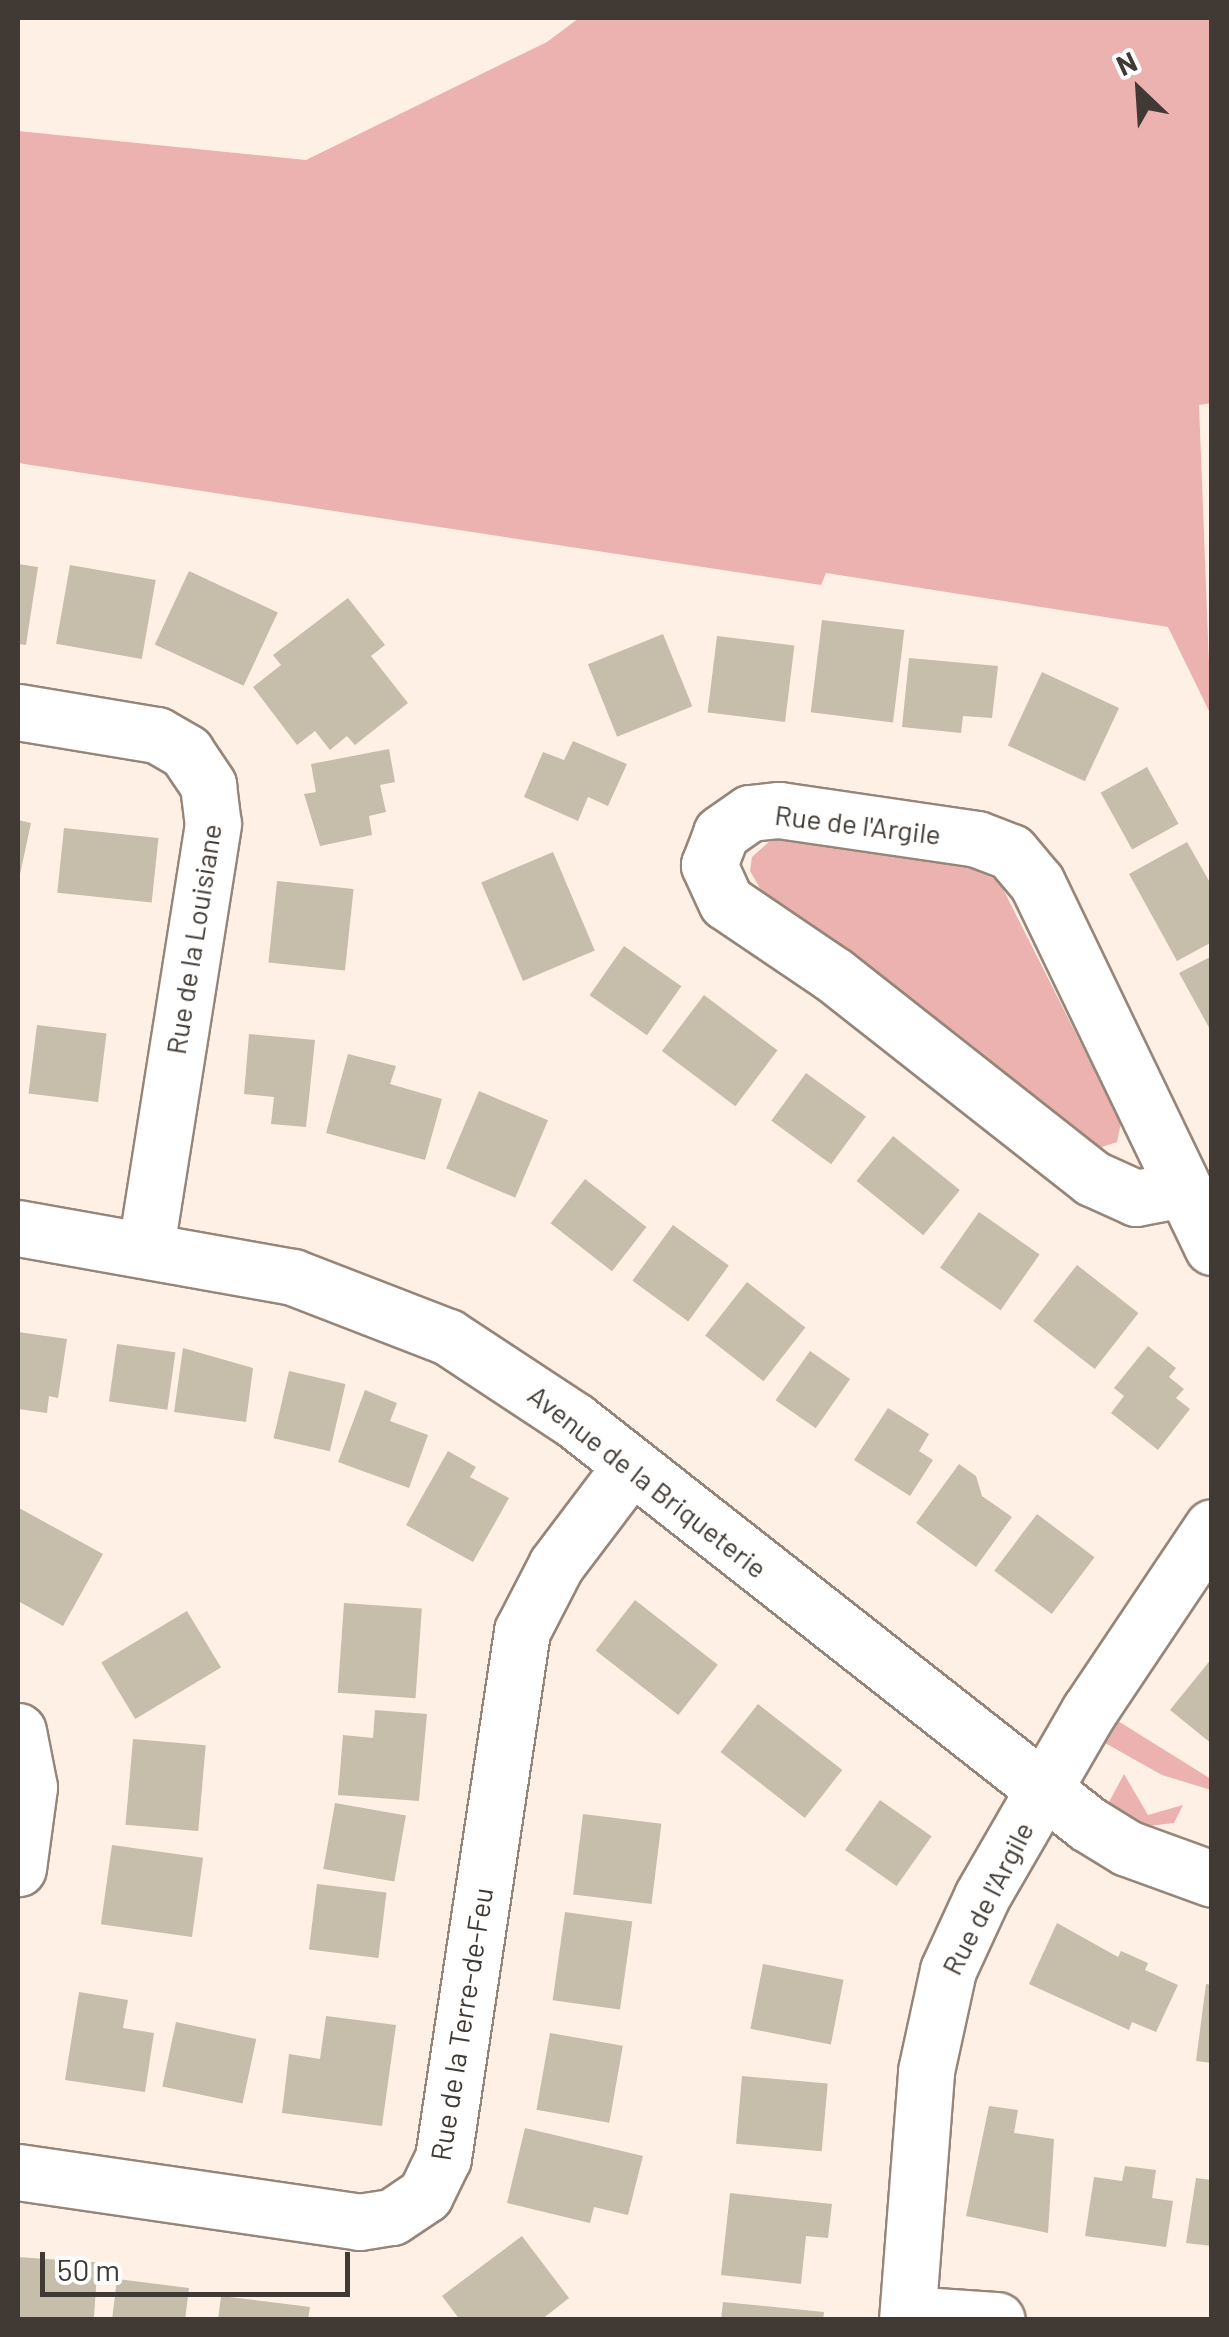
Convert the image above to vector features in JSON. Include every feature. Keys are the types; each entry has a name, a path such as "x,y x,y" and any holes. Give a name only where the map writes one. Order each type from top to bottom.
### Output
{"street":[{"name":"Rue de la Louisiane","path":"18,712 157,736 186,752 208,785 213,824 146,1248"},
{"name":"Rue de l'Argile","path":"1183,1190 1136,1198 1092,1178 834,975 726,902 709,865 721,833 750,813 779,810 976,840 1012,852 1037,882 1212,1246"},
{"name":"Avenue de la Briqueterie","path":"18,1228 293,1276 409,1318 532,1391 1127,1848 1212,1879"},
{"name":"Rue de la Terre-de-Feu","path":"18,2172 358,2222 392,2217 425,2195 443,2158 522,1631 556,1565 630,1467"},
{"name":"Rue de l'Argile","path":"908,2317 926,2071 938,2003 962,1936 1044,1788 1212,1527"},
{"path":"18,1731 29,1788 18,1868"},
{"path":"908,2317 996,2320"}],"shaded area":[{"path":"579,18 1211,18 1212,403 1199,405 1211,715 1168,627 826,573 821,585 18,463 18,131 306,160 547,42"},
{"path":"771,840 972,868 999,881 1121,1123 1117,1142 1099,1148 860,961 764,895 750,871 752,857"},
{"path":"1118,1721 1211,1779 1211,1790 1162,1775 1105,1743"},
{"path":"1124,1774 1148,1815 1183,1805 1174,1823 1148,1826 1121,1816 1109,1802"}],"building":[{"path":"18,564 38,567 26,645 18,644"},
{"path":"70,565 156,580 142,659 56,644"},
{"path":"189,571 278,612 244,686 155,644"},
{"path":"348,598 385,645 371,656 408,703 355,745 347,736 330,750 315,731 297,745 253,687 281,665 273,655"},
{"path":"822,620 904,630 893,722 811,712"},
{"path":"663,634 692,706 617,737 588,664"},
{"path":"717,636 794,646 785,722 708,712"},
{"path":"909,658 998,666 992,718 963,716 961,733 902,727"},
{"path":"1042,672 1119,708 1085,781 1008,745"},
{"path":"573,741 627,764 608,806 588,797 578,821 524,797 543,752 564,760"},
{"path":"389,749 395,782 380,785 386,812 369,816 372,835 320,846 304,794 316,792 311,764"},
{"path":"1147,767 1179,824 1132,850 1101,793"},
{"path":"18,820 31,823 19,879 18,879"},
{"path":"64,828 158,838 152,903 57,893"},
{"path":"1187,842 1212,886 1212,942 1177,961 1129,874"},
{"path":"553,852 595,950 523,981 481,882"},
{"path":"277,881 354,889 345,971 268,963"},
{"path":"624,946 681,986 647,1035 590,995"},
{"path":"1212,956 1212,1033 1179,973"},
{"path":"704,995 777,1050 735,1106 662,1051"},
{"path":"37,1025 106,1034 98,1102 29,1093"},
{"path":"249,1034 315,1040 306,1127 271,1124 274,1097 244,1094"},
{"path":"348,1054 396,1066 390,1084 442,1099 425,1160 326,1133"},
{"path":"806,1073 866,1116 831,1164 771,1121"},
{"path":"479,1091 548,1120 515,1198 446,1168"},
{"path":"893,1136 960,1190 923,1235 856,1181"},
{"path":"585,1179 646,1227 612,1271 551,1223"},
{"path":"979,1212 1040,1254 1001,1310 940,1268"},
{"path":"673,1225 729,1266 688,1321 632,1281"},
{"path":"1077,1265 1138,1313 1095,1369 1033,1321"},
{"path":"747,1282 805,1328 763,1381 705,1336"},
{"path":"18,1332 67,1339 58,1398 49,1396 47,1413 18,1409"},
{"path":"117,1344 175,1352 167,1410 109,1401"},
{"path":"1148,1346 1176,1368 1169,1377 1184,1389 1176,1398 1190,1409 1158,1450 1111,1413 1124,1396 1114,1388"},
{"path":"183,1348 253,1368 246,1422 174,1412"},
{"path":"810,1351 850,1379 816,1428 776,1400"},
{"path":"289,1371 346,1384 330,1451 273,1438"},
{"path":"365,1390 397,1403 390,1421 428,1435 409,1488 338,1462"},
{"path":"888,1408 929,1434 919,1451 933,1460 910,1496 854,1460"},
{"path":"448,1451 476,1467 470,1477 509,1498 473,1562 406,1525"},
{"path":"959,1464 976,1476 982,1496 1012,1517 976,1567 916,1523"},
{"path":"19,1508 103,1554 63,1626 18,1601"},
{"path":"1037,1514 1095,1557 1052,1614 994,1571"},
{"path":"635,1600 718,1665 678,1715 596,1650"},
{"path":"344,1603 422,1608 416,1698 338,1693"},
{"path":"187,1611 221,1668 135,1719 101,1663"},
{"path":"1212,1658 1212,1744 1170,1710"},
{"path":"758,1704 842,1770 805,1818 720,1752"},
{"path":"375,1710 427,1714 419,1801 338,1795 343,1735 373,1738"},
{"path":"133,1739 206,1745 198,1831 126,1825"},
{"path":"880,1800 932,1836 897,1886 845,1850"},
{"path":"335,1803 406,1816 394,1881 323,1869"},
{"path":"583,1814 661,1824 652,1904 573,1894"},
{"path":"112,1845 203,1858 192,1937 101,1924"},
{"path":"317,1884 386,1893 378,1958 309,1950"},
{"path":"565,1912 632,1921 620,2010 553,2000"},
{"path":"1057,1923 1118,1957 1121,1951 1148,1963 1145,1970 1178,1985 1156,2032 1132,2022 1129,2030 1029,1984"},
{"path":"763,1964 843,1980 831,2044 750,2029"},
{"path":"1206,1984 1212,1985 1212,2063 1196,2061"},
{"path":"79,1992 128,2000 123,2028 154,2033 145,2092 65,2080"},
{"path":"326,2016 396,2025 382,2126 282,2113 289,2054 320,2059"},
{"path":"176,2022 256,2039 242,2104 162,2087"},
{"path":"550,2033 623,2046 609,2123 536,2110"},
{"path":"742,2076 828,2083 822,2151 736,2144"},
{"path":"989,2106 1018,2110 1014,2133 1054,2139 1048,2233 966,2216"},
{"path":"525,2128 643,2156 628,2215 594,2207 590,2223 507,2203"},
{"path":"1125,2166 1156,2170 1152,2198 1173,2201 1166,2247 1085,2236 1094,2177 1122,2181"},
{"path":"1196,2178 1212,2180 1212,2246 1186,2243"},
{"path":"730,2193 832,2204 828,2238 806,2236 801,2284 721,2275"},
{"path":"522,2236 569,2298 541,2320 460,2320 442,2296"},
{"path":"18,2257 98,2263 94,2320 18,2318"},
{"path":"117,2279 189,2288 185,2320 112,2320"},
{"path":"221,2296 310,2307 308,2320 218,2320"},
{"path":"723,2302 824,2312 823,2320 721,2320"}]}
